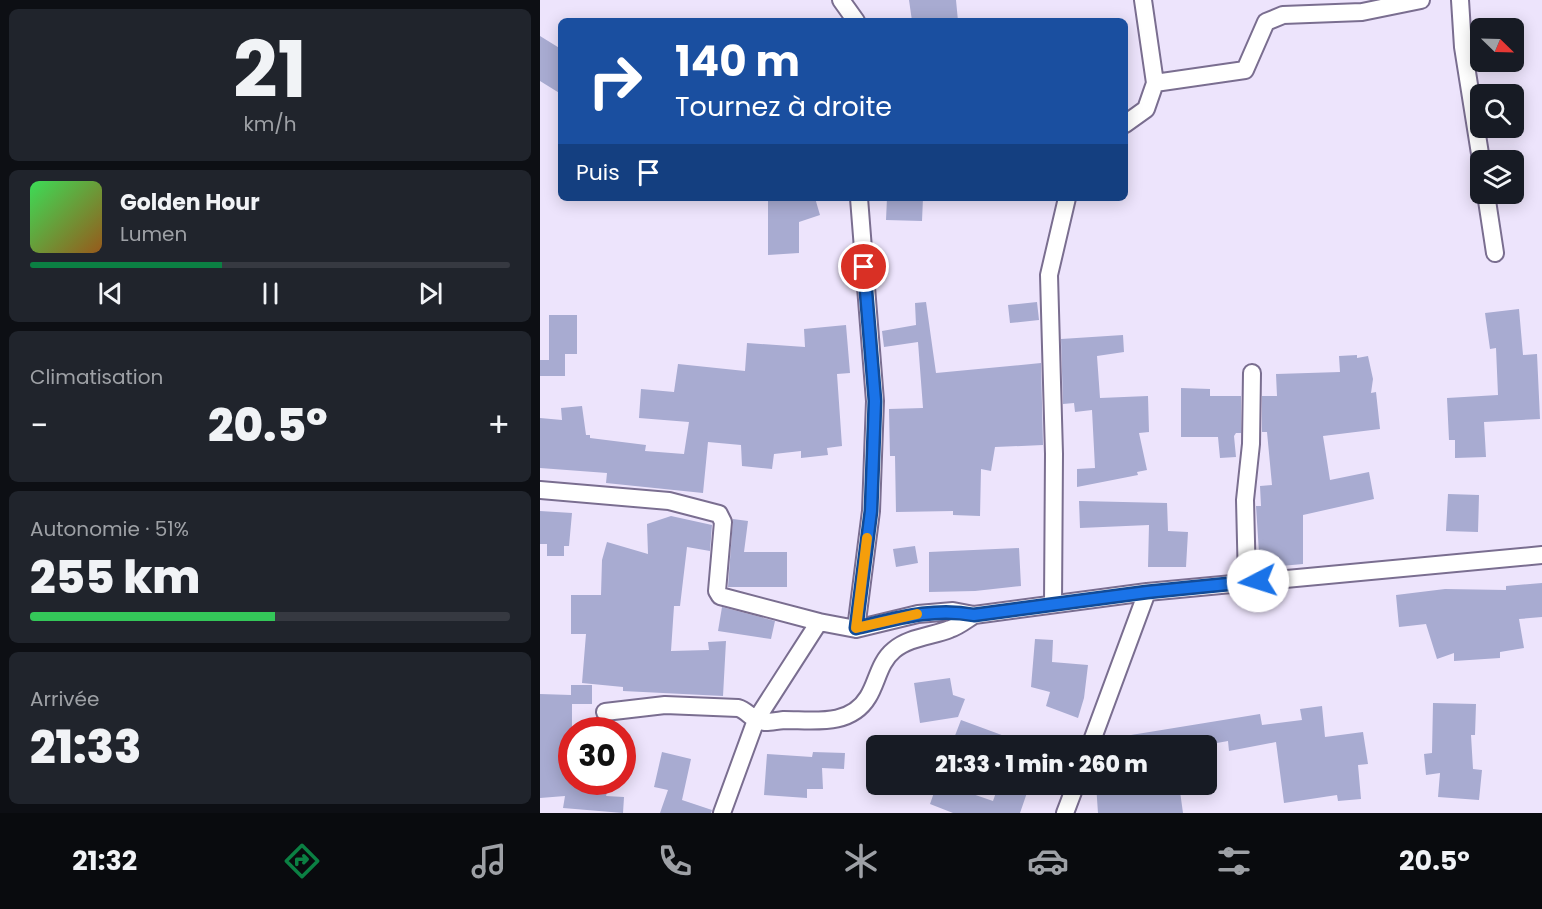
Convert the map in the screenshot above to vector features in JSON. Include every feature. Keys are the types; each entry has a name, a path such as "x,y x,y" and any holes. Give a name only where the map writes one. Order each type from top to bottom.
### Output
{"street":[{"path":"842,0 854,18"},
{"path":"1128,122 1146,109 1155,82 1143,0"},
{"path":"1155,82 1245,70 1266,22 1283,15 1362,12 1421,0"},
{"path":"1460,0 1463,47 1479,150"},
{"path":"856,628 871,511 875,401 859,201"},
{"path":"1053,604 1054,454 1049,275 1066,201"},
{"path":"1488,204 1495,254"},
{"path":"1247,582 1245,500 1251,444 1252,374"},
{"path":"540,490 669,501 719,514 723,522 717,591 720,596 819,622 856,628 918,614 953,611 974,615 1147,592 1542,555"},
{"path":"1094,735 1147,592"},
{"path":"605,712 665,705 738,708 745,710 756,720 811,722 843,717 861,707 870,696 875,676 894,650 917,639 953,629 974,615"},
{"path":"722,813 756,720 819,622"},
{"path":"1065,813 1072,795"}],"building":[{"path":"909,0 956,0 958,18 912,18"},
{"path":"540,36 558,47 558,92 540,81"},
{"path":"768,201 816,201 820,215 799,222 799,253 768,255"},
{"path":"887,201 923,201 922,221 886,220"},
{"path":"926,302 936,373 1041,363 1043,445 995,447 991,471 981,469 980,516 953,515 953,511 896,512 895,456 890,456 889,409 923,408 918,342 884,347 882,331 916,325 915,303"},
{"path":"1037,302 1039,320 1010,323 1008,305"},
{"path":"1519,309 1523,355 1537,354 1540,419 1484,422 1486,457 1455,458 1455,440 1449,440 1447,398 1498,395 1496,348 1490,349 1485,313"},
{"path":"549,315 577,315 577,354 565,354 565,376 540,376 540,360 549,360"},
{"path":"846,325 850,373 837,374 842,446 827,448 828,455 801,458 801,451 774,454 772,469 742,466 741,445 708,442 703,493 606,483 607,473 540,468 540,418 562,420 561,408 582,406 586,435 590,435 590,438 646,445 645,451 684,454 689,422 639,418 641,389 674,392 678,364 745,371 747,343 805,347 804,329"},
{"path":"1123,335 1124,352 1097,356 1100,398 1148,396 1149,432 1139,433 1147,470 1137,472 1138,475 1077,487 1077,469 1095,468 1092,410 1075,412 1074,403 1063,404 1061,339"},
{"path":"1357,355 1357,358 1368,356 1373,379 1371,393 1376,392 1380,429 1323,436 1330,480 1369,472 1374,499 1303,515 1303,564 1260,568 1256,506 1261,506 1260,486 1272,485 1267,432 1262,432 1262,396 1277,396 1276,374 1340,372 1339,356"},
{"path":"1181,388 1210,389 1210,396 1241,396 1241,433 1236,433 1234,436 1236,457 1220,458 1218,437 1181,437"},
{"path":"1448,494 1479,495 1478,532 1446,531"},
{"path":"1079,501 1167,503 1168,531 1188,532 1186,567 1148,567 1149,525 1080,528"},
{"path":"540,511 572,513 569,546 564,546 564,556 547,556 547,544 540,544"},
{"path":"671,516 712,525 710,551 687,547 680,606 674,606 671,651 709,650 708,642 726,641 723,696 623,691 623,687 582,683 586,634 571,634 571,595 601,595 602,560 607,542 648,554 647,524"},
{"path":"733,519 748,521 744,552 787,552 787,587 728,587"},
{"path":"915,546 918,563 896,567 893,549"},
{"path":"1019,548 1021,586 975,591 929,592 929,552"},
{"path":"1542,583 1542,617 1519,619 1524,648 1500,652 1500,658 1454,661 1454,653 1437,659 1426,624 1399,627 1396,595 1445,589 1506,590 1506,586"},
{"path":"722,607 775,621 771,639 718,631"},
{"path":"1035,639 1053,640 1052,662 1088,665 1084,698 1078,718 1046,706 1050,692 1031,687"},
{"path":"950,678 953,695 965,699 958,717 920,723 914,683"},
{"path":"571,685 592,685 592,704 572,704 572,717 558,717 558,795 624,797 623,813 563,808 565,796 540,798 540,694 571,695"},
{"path":"1433,703 1476,704 1475,735 1471,735 1473,769 1482,770 1479,800 1438,797 1440,773 1426,775 1424,754 1432,753"},
{"path":"1322,706 1325,737 1363,732 1368,764 1358,765 1361,799 1338,801 1337,795 1284,803 1276,742 1229,751 1228,741 1217,743 1217,735 1131,735 1260,714 1262,725 1302,720 1300,709"},
{"path":"961,720 1002,735 955,735"},
{"path":"662,752 691,759 682,800 712,810 711,813 660,813 668,790 654,787"},
{"path":"813,752 845,753 844,769 822,768 823,789 807,789 807,798 764,795 767,754 812,757"},
{"path":"933,795 976,795 993,801 995,795 1026,795 1020,813 953,813 930,804"},
{"path":"1097,795 1181,795 1183,813 1098,813"}],"slow traffic":[{"path":"867,538 856,628 917,614"}],"route":[{"path":"864,267 875,401 871,511 856,628 918,614 953,611 974,615 1147,592 1258,581"}]}
